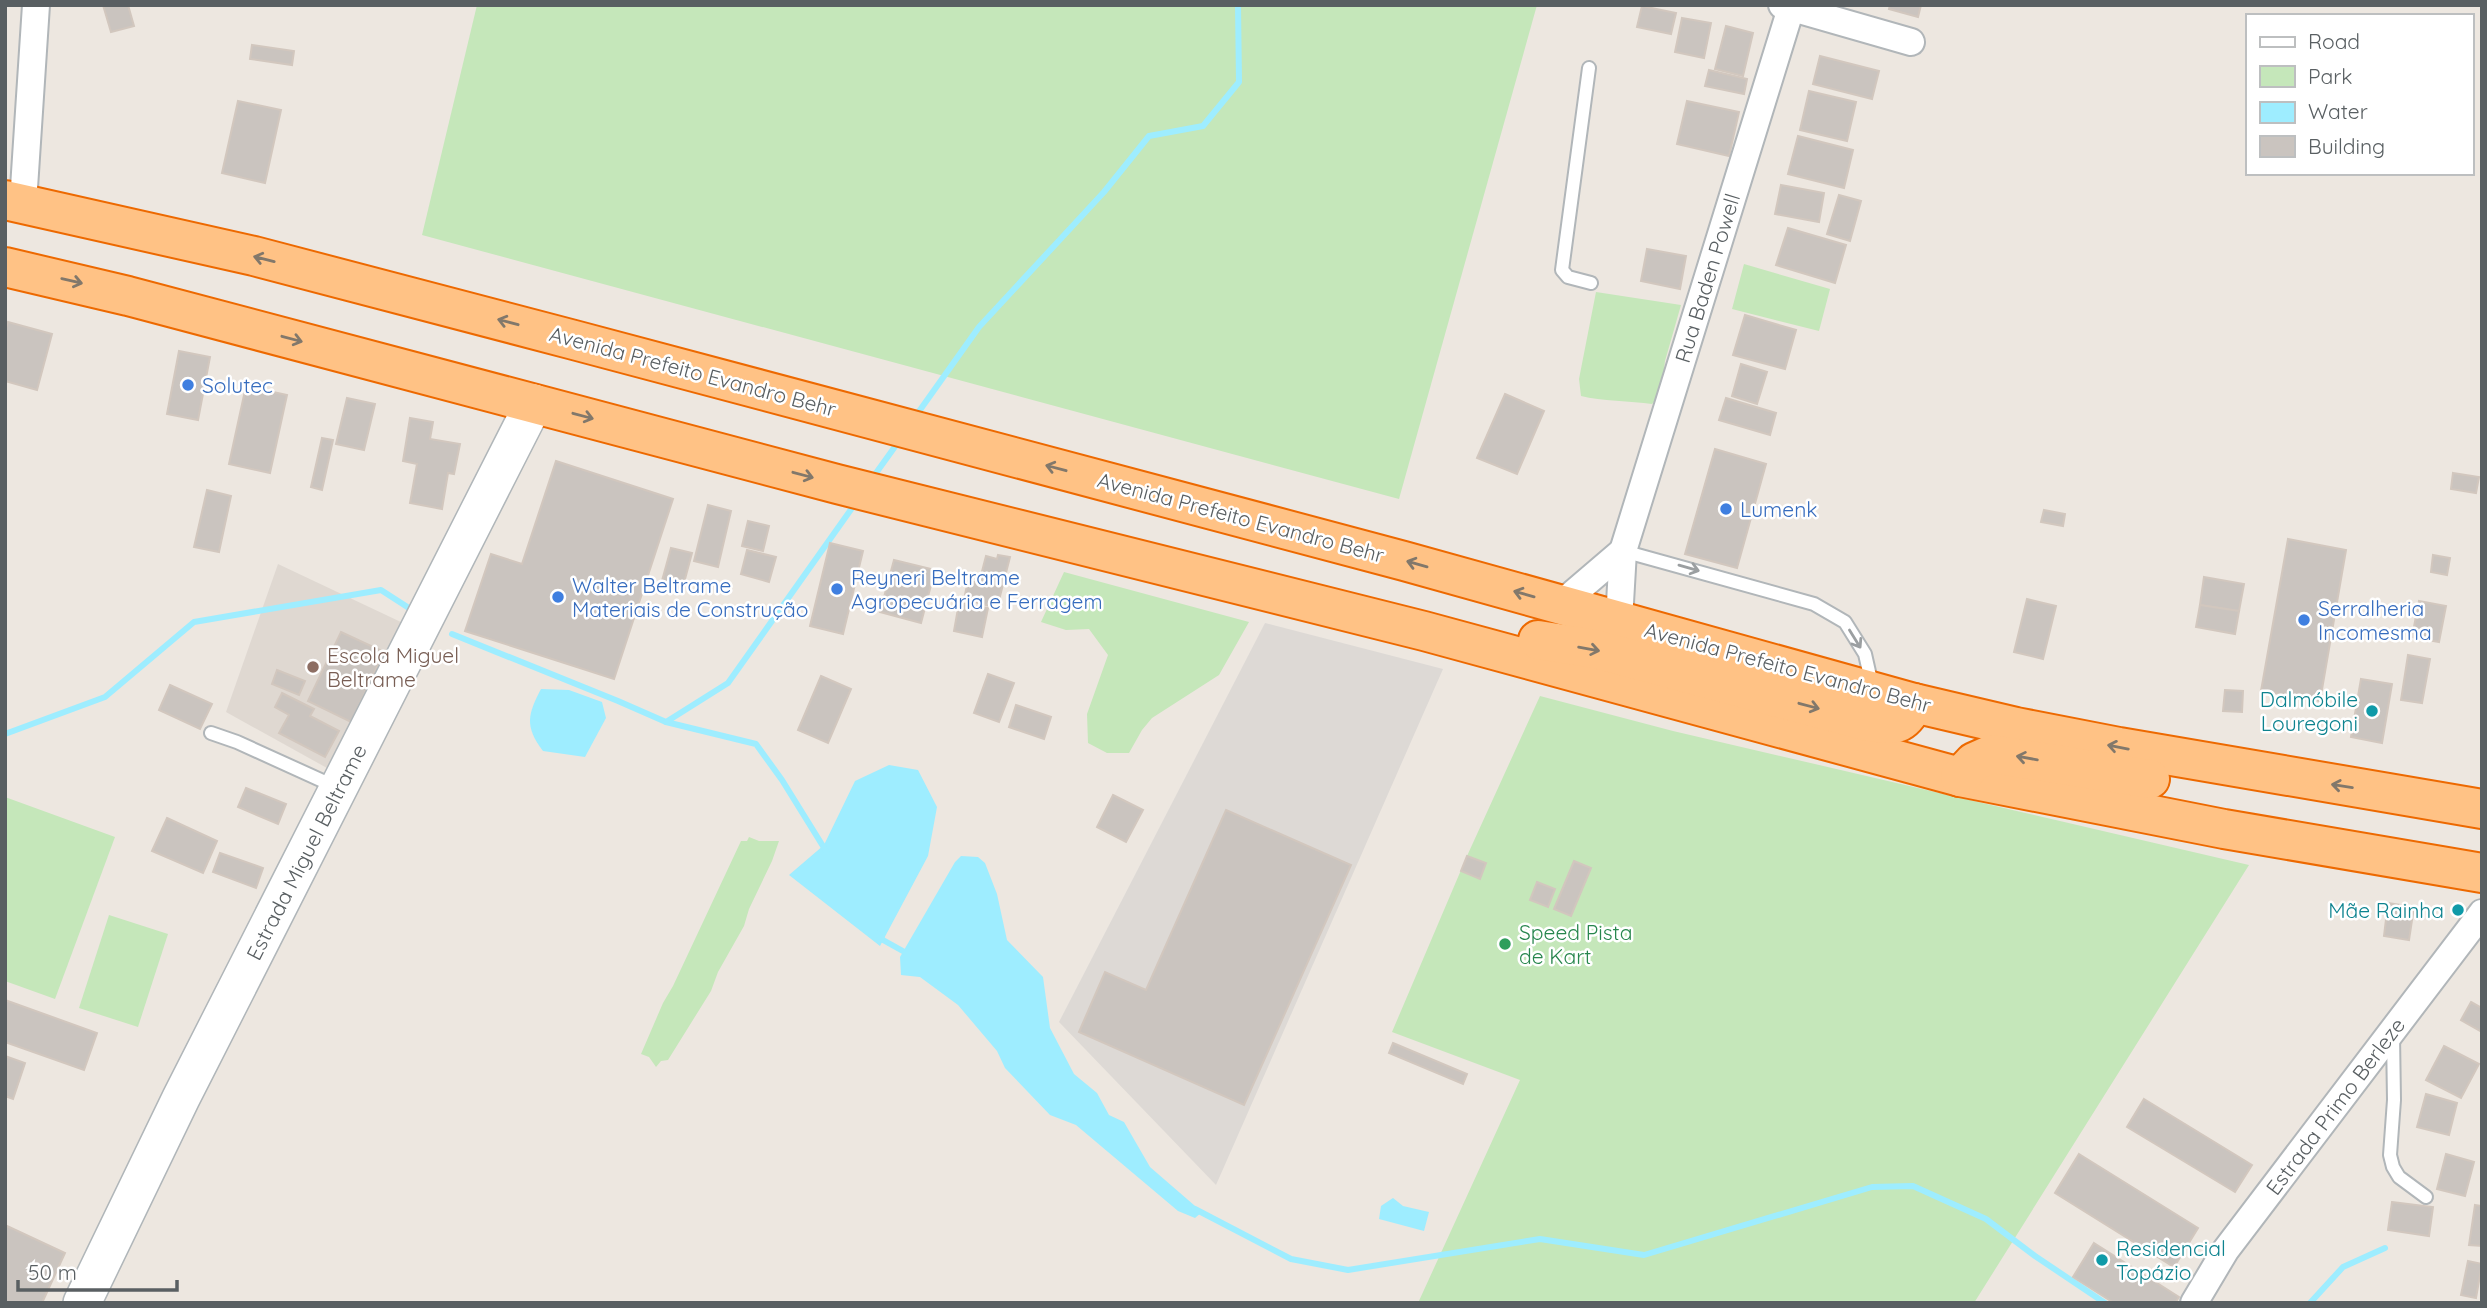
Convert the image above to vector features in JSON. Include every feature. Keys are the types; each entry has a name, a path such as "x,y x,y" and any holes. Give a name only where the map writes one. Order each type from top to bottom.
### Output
{"highway":[{"name":"Avenida Prefeito Evandro Behr","path":"14,201 337,277 1561,604 1914,703 2119,747 2482,809"},
{"path":"5,267 81,283 837,484 1424,631 1959,777 2224,829 2482,873"},
{"path":"1424,631 1501,635 1595,649 1868,722 1893,725 1908,717 1914,703"},
{"path":"1959,777 1974,762 1992,754 2351,814 2427,820 2482,818"}],"street":[{"path":"14,201 36,5"},
{"path":"1788,6 1910,42"},
{"name":"Rua Baden Powell","path":"1619,621 1623,551 1788,6"},
{"name":"Estrada Miguel Beltrame","path":"82,1303 181,1098 534,403"},
{"path":"1561,604 1623,551"},
{"name":"Estrada Primo Berleze","path":"2194,1303 2225,1251 2482,913"}],"lane":[{"path":"1589,68 1562,270 1568,277 1591,283"},
{"path":"1623,551 1814,604 1845,622 1866,654 1873,691"},
{"path":"211,733 262,753 339,789"},
{"path":"2393,1029 2394,1100 2390,1154 2399,1177 2426,1198"}],"shaded area":[{"name":"Escola Miguel Beltrame","path":"278,564 403,623 336,773 226,712"},
{"path":"1265,623 1443,669 1216,1185 1059,1022"}],"green space":[{"path":"477,5 1537,5 1399,499 422,235"},
{"path":"1744,264 1830,289 1819,331 1732,309"},
{"path":"1596,292 1681,305 1665,361 1661,395 1652,404 1581,396 1579,379"},
{"path":"1064,572 1249,622 1219,675 1152,718 1129,753 1107,753 1088,743 1087,714 1108,655 1089,629 1066,630 1041,622"},
{"path":"1540,696 1673,731 2249,865 1974,1303 1418,1303 1520,1080 1392,1032 1467,856"},
{"path":"5,797 115,837 55,999 5,981"},
{"path":"749,837 759,841 779,841 772,861 749,909 744,926 718,972 711,991 668,1060 661,1061 656,1067 649,1057 641,1054 741,841 747,841"},
{"path":"109,915 168,934 138,1027 79,1008"}],"water":[{"path":"541,689 569,690 602,702 606,718 585,757 543,751 537,742 530,720"},
{"path":"889,765 918,770 937,807 928,856 880,946 789,875 824,845 855,781"},
{"path":"961,856 978,857 985,863 997,894 1007,940 1043,977 1050,1028 1074,1074 1097,1093 1109,1115 1124,1122 1150,1167 1202,1212 1195,1218 1178,1211 1076,1125 1050,1115 1005,1068 997,1051 958,1005 920,977 901,975 900,957"},
{"path":"1393,1198 1403,1206 1429,1212 1424,1231 1379,1219 1381,1206"}],"building":[{"path":"103,5 128,5 134,26 111,32"},
{"path":"1890,5 1921,5 1918,17 1889,9"},
{"path":"1642,6 1676,13 1671,34 1637,27"},
{"path":"1682,18 1711,23 1704,58 1675,52"},
{"path":"1726,26 1753,33 1743,76 1715,69"},
{"path":"252,45 294,51 292,65 250,59"},
{"path":"1820,56 1879,71 1872,99 1813,84"},
{"path":"1709,70 1747,79 1744,94 1705,86"},
{"path":"1809,91 1856,102 1847,141 1800,130"},
{"path":"238,101 281,110 265,183 222,173"},
{"path":"1687,101 1739,112 1729,156 1677,144"},
{"path":"1798,136 1853,150 1844,188 1788,174"},
{"path":"1781,185 1824,193 1819,222 1775,214"},
{"path":"1839,195 1861,201 1850,241 1827,234"},
{"path":"1788,228 1846,245 1835,283 1776,265"},
{"path":"1647,249 1686,256 1680,289 1641,281"},
{"path":"1745,315 1796,330 1785,369 1733,355"},
{"path":"8,322 52,334 37,390 5,381 5,331"},
{"name":"Solutec","path":"179,351 210,357 198,420 167,414"},
{"path":"1741,364 1767,372 1757,404 1732,396"},
{"path":"246,386 287,395 270,473 229,464"},
{"path":"1505,394 1544,411 1517,474 1477,458"},
{"path":"347,398 375,404 364,450 336,444"},
{"path":"1726,398 1776,413 1770,435 1719,420"},
{"path":"410,418 433,422 430,439 460,444 454,474 448,473 442,509 410,503 417,464 403,461"},
{"path":"322,438 333,440 322,490 311,487"},
{"name":"Lumenk","path":"1715,449 1766,464 1737,568 1685,554"},
{"name":"Walter Beltrame Materiais de Construção","path":"556,461 673,499 614,679 465,631 491,554 522,564"},
{"path":"2453,473 2479,477 2476,493 2451,489"},
{"path":"207,490 231,496 219,552 194,547"},
{"path":"708,505 731,511 718,567 694,561"},
{"path":"2044,510 2065,514 2063,526 2041,522"},
{"path":"748,521 769,526 763,551 742,546"},
{"name":"Serralheria Incomesma","path":"2288,539 2346,550 2320,701 2261,691"},
{"name":"Reyneri Beltrame Agropecuária e Ferragem","path":"830,543 863,551 843,634 810,626"},
{"path":"671,548 692,553 681,594 660,588"},
{"path":"747,550 776,557 769,582 741,574"},
{"path":"998,555 1010,557 997,608 964,599 968,581 979,583 986,556 997,559"},
{"path":"2433,555 2450,558 2447,575 2431,572"},
{"path":"894,560 935,570 921,623 880,612"},
{"path":"2204,577 2244,584 2239,611 2200,605"},
{"path":"2027,599 2056,606 2043,659 2014,652"},
{"path":"2419,601 2446,606 2439,642 2412,637"},
{"path":"959,603 988,608 982,637 954,631"},
{"path":"2200,605 2239,611 2235,634 2196,627"},
{"path":"341,632 384,652 351,722 308,701"},
{"path":"2408,655 2430,659 2422,703 2401,700"},
{"path":"277,670 305,681 299,695 272,684"},
{"path":"988,674 1014,683 999,722 974,713"},
{"path":"821,676 851,689 828,743 798,730"},
{"name":"Dalmóbile Louregoni","path":"2361,679 2392,684 2382,743 2351,737"},
{"path":"170,685 212,704 200,729 159,710"},
{"path":"2225,690 2243,691 2242,712 2223,711"},
{"path":"282,693 314,709 310,716 339,731 325,757 279,733 289,715 275,707"},
{"path":"1016,705 1051,717 1044,739 1009,727"},
{"path":"246,788 286,804 278,824 238,807"},
{"path":"1113,795 1143,810 1126,842 1097,827"},
{"path":"1226,810 1351,865 1244,1105 1079,1032 1105,972 1146,990"},
{"path":"167,818 217,841 203,873 152,851"},
{"path":"220,853 263,868 256,888 213,872"},
{"path":"1467,856 1486,863 1480,879 1461,871"},
{"path":"1574,861 1591,868 1571,916 1554,909"},
{"path":"1537,882 1555,889 1548,907 1530,900"},
{"path":"2388,903 2414,907 2409,940 2384,936"},
{"path":"5,1000 97,1033 84,1070 5,1042"},
{"path":"2471,1002 2482,1008 2482,1032 2461,1020"},
{"path":"1393,1043 1467,1074 1463,1084 1389,1053"},
{"path":"2444,1046 2479,1064 2461,1098 2426,1080"},
{"path":"5,1056 25,1063 13,1099 5,1096"},
{"path":"2426,1094 2457,1103 2449,1135 2417,1127"},
{"path":"2144,1099 2252,1165 2235,1192 2127,1127"},
{"path":"2079,1154 2198,1228 2174,1267 2055,1193"},
{"path":"2446,1154 2474,1162 2465,1196 2437,1189"},
{"path":"2392,1202 2433,1207 2429,1236 2388,1230"},
{"path":"2475,1205 2482,1206 2482,1246 2469,1245"},
{"path":"7,1226 65,1253 42,1303 5,1303"},
{"name":"Residencial Topázio","path":"2094,1243 2179,1297 2175,1303 2114,1303 2073,1277"},
{"path":"2468,1261 2482,1264 2476,1298 2461,1295"}],"waterway":[{"path":"915,417 979,327 1104,192 1149,136 1203,126 1239,82 1238,5"},
{"path":"871,480 899,441"},
{"path":"452,634 666,722 728,683 857,501"},
{"path":"5,734 105,697 194,622 381,590 412,610"},
{"path":"666,722 756,744 826,851"},
{"path":"878,934 883,940 910,955"},
{"path":"1195,1209 1291,1259 1348,1270 1540,1239 1644,1255 1872,1187 1913,1186 1986,1219 2105,1303"},
{"path":"2310,1303 2343,1267 2385,1248"}],"place":[{"name":"Solutec","path":"188,385"},
{"name":"Lumenk","path":"1726,509"},
{"name":"Reyneri Beltrame Agropecuária e Ferragem","path":"837,589"},
{"name":"Walter Beltrame Materiais de Construção","path":"558,597"},
{"name":"Serralheria Incomesma","path":"2304,620"},
{"name":"Escola Miguel Beltrame","path":"313,667"},
{"name":"Dalmóbile Louregoni","path":"2372,711"},
{"name":"Mãe Rainha","path":"2458,910"},
{"name":"Speed Pista de Kart","path":"1505,944"},
{"name":"Residencial Topázio","path":"2102,1260"}]}
